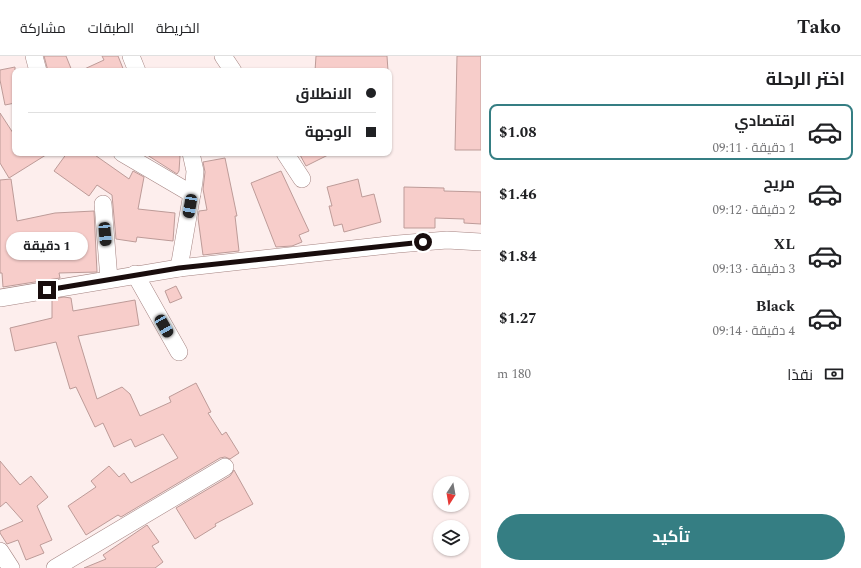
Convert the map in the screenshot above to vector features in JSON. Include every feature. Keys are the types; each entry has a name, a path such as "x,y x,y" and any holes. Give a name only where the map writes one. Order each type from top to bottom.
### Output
{"street":[{"path":"34,56 37,68"},
{"path":"131,56 136,68"},
{"path":"223,56 231,68"},
{"path":"127,156 192,194"},
{"path":"179,268 195,171 192,156"},
{"path":"287,156 302,178"},
{"path":"103,204 109,279"},
{"path":"0,297 134,274 179,268 398,244 447,240 481,242"},
{"path":"134,274 180,352"},
{"path":"55,568 225,467"},
{"path":"0,551 11,568"}],"building":[{"path":"44,56 66,56 71,68 47,68"},
{"path":"102,56 118,56 123,68 87,68 104,60"},
{"path":"316,56 387,56 388,68 315,68"},
{"path":"457,56 481,56 481,150 455,150"},
{"path":"15,67 12,68 12,104 5,105 0,80 0,70"},
{"path":"0,113 12,131 12,156 44,156 9,178 0,163"},
{"path":"65,156 96,156 129,179 133,171 144,177 138,209 175,213 173,241 137,237 136,242 116,239 112,195 97,185 89,196 54,171"},
{"path":"149,156 180,156 179,171 177,174"},
{"path":"301,156 326,156 306,166"},
{"path":"225,158 237,216 235,216 239,251 203,255 198,218 199,211 207,210 203,189 205,172 203,162"},
{"path":"281,171 309,231 299,235 302,242 292,246 276,247 251,183"},
{"path":"11,179 17,221 55,213 94,211 97,272 59,273 60,278 3,287 2,273 0,273 0,180"},
{"path":"358,179 362,197 374,194 381,222 344,232 342,224 334,226 329,206 332,206 327,187"},
{"path":"404,187 444,188 444,191 481,192 481,224 464,223 464,219 435,218 435,228 404,228"},
{"path":"176,286 182,298 170,303 165,291"},
{"path":"64,297 71,298 73,311 135,300 139,325 78,336 97,399 122,387 130,394 140,416 171,402 169,397 196,383 211,412 208,413 222,435 226,432 239,453 230,459 225,457 220,458 121,517 118,515 86,535 68,506 96,487 91,481 109,466 119,477 124,473 131,483 178,458 163,434 135,447 131,439 114,447 103,423 95,427 76,387 70,389 56,342 15,351 10,328 52,318 52,299"},
{"path":"0,461 20,485 31,476 48,497 37,506 52,540 40,545 44,553 26,560 18,540 7,544 0,533 0,531 23,521 6,502 0,507"},
{"path":"234,470 253,504 215,524 216,526 195,539 176,508 230,476"},
{"path":"147,525 159,542 152,546 163,562 155,568 84,568 106,559 103,555"}],"route":[{"path":"47,290 134,274 179,268 423,242"}]}
